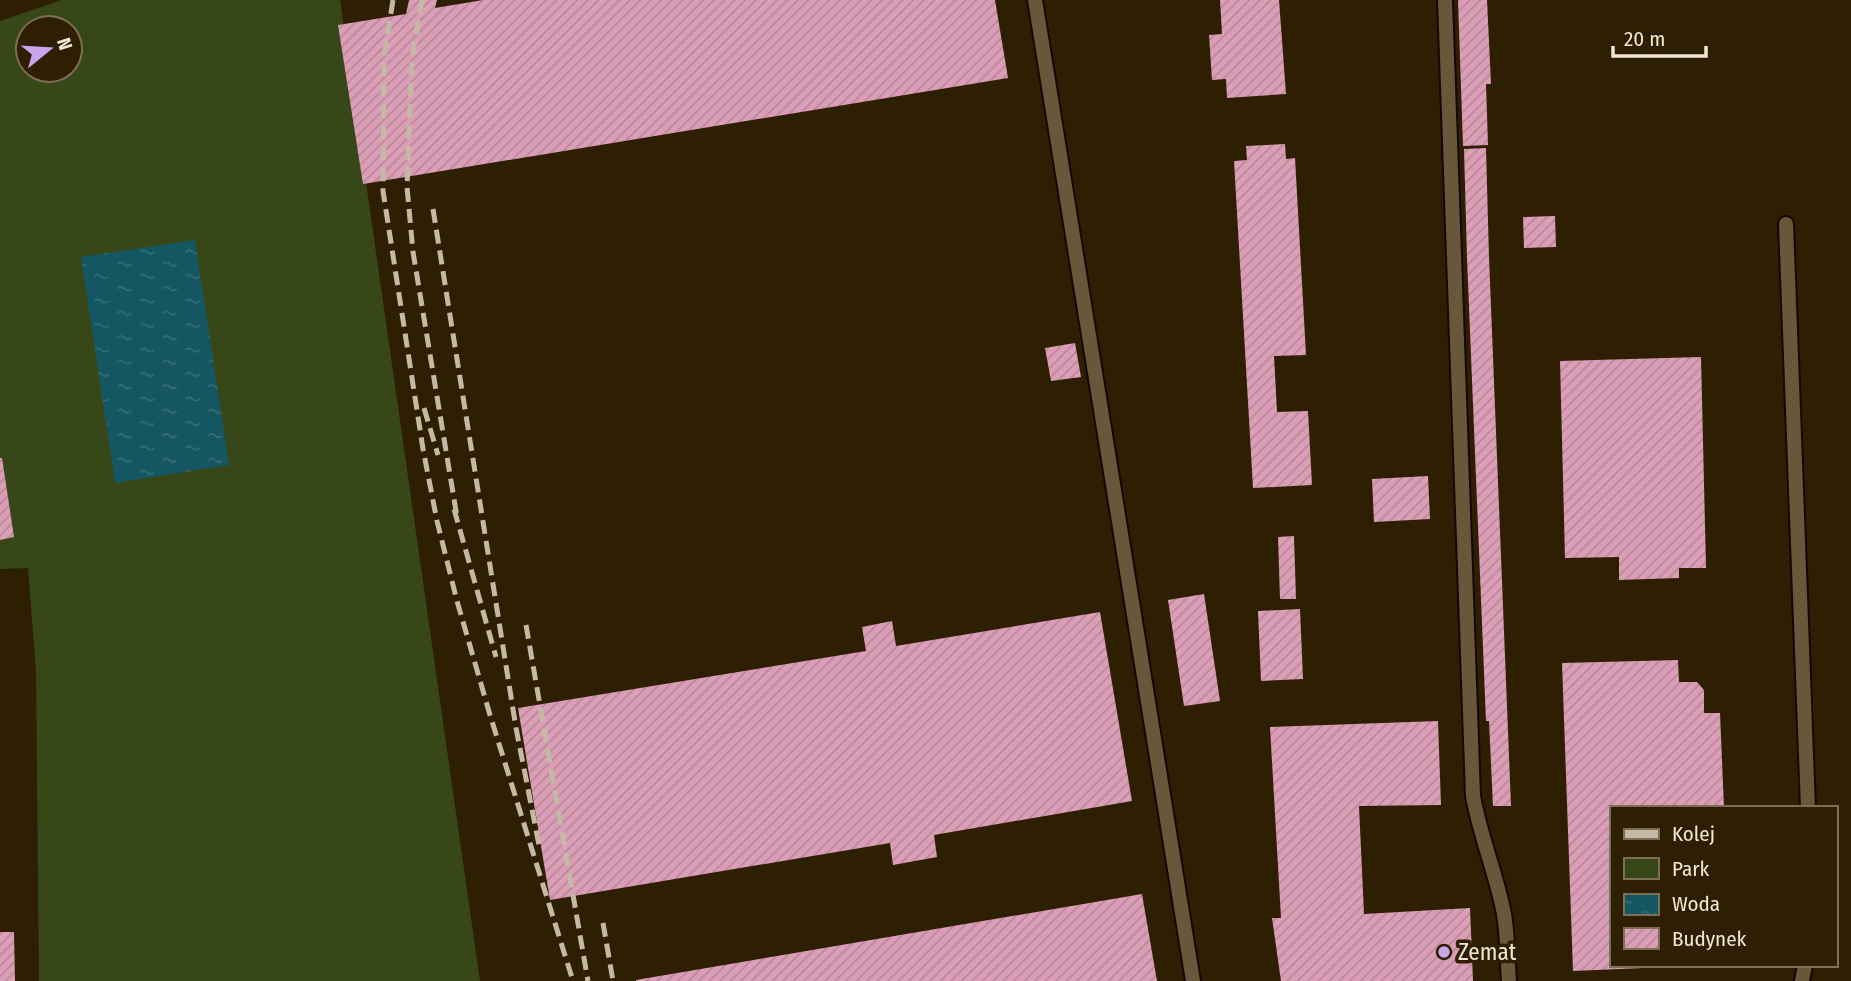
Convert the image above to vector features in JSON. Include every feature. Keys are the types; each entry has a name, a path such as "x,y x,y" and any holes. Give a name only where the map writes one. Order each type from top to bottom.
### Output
{"lane":[{"path":"1035,0 1193,981"},
{"path":"1445,0 1473,796 1504,915 1508,981"},
{"path":"1786,224 1808,806"}],"green space":[{"path":"62,0 340,0 480,981 39,981 36,671 28,568 0,569 0,21 14,16 14,84 84,84 84,14 21,14"}],"water":[{"path":"195,240 229,465 115,483 81,257"}],"building":[{"path":"409,0 437,0 435,8 483,0 995,0 1008,78 363,184 338,25 406,14"},
{"path":"1220,0 1279,0 1286,94 1227,98 1226,79 1212,80 1209,35 1222,34"},
{"path":"1458,0 1487,0 1491,84 1486,84 1488,145 1463,146"},
{"path":"1285,144 1286,159 1295,158 1306,355 1274,356 1277,412 1308,411 1312,485 1253,488 1234,161 1247,160 1246,146"},
{"path":"1486,148 1511,806 1493,806 1489,721 1486,721 1467,258 1464,149"},
{"path":"1555,216 1556,247 1524,248 1523,217"},
{"path":"1075,343 1081,377 1051,381 1045,348"},
{"path":"1701,357 1706,568 1679,568 1679,578 1619,580 1619,557 1565,558 1560,361"},
{"path":"0,458 14,537 0,540"},
{"path":"1428,476 1430,519 1374,522 1372,479"},
{"path":"1294,536 1296,599 1280,599 1278,537"},
{"path":"1204,594 1220,701 1184,706 1168,600"},
{"path":"1300,609 1303,679 1261,681 1258,611"},
{"path":"1100,612 1132,801 934,835 937,857 893,865 890,843 550,900 518,708 866,651 862,627 892,621 896,646"},
{"path":"1678,660 1679,682 1697,682 1704,690 1704,713 1720,713 1724,806 1610,806 1610,967 1666,967 1573,971 1562,663"},
{"path":"1438,721 1441,805 1359,806 1364,914 1470,908 1473,981 1281,981 1272,918 1281,918 1270,727"},
{"path":"1142,894 1157,981 636,981 636,980"},
{"path":"0,932 14,932 15,981 0,981"}],"railway":[{"path":"393,0 384,57 383,191 423,449 457,601 573,981"},
{"path":"422,0 412,58 407,187 413,252 457,517"},
{"path":"433,209 516,728 539,845"},
{"path":"424,408 438,455"},
{"path":"454,509 496,657"},
{"path":"526,625 588,981"},
{"path":"603,923 613,981"}],"place":[{"name":"Zemat","path":"1444,952"}]}
